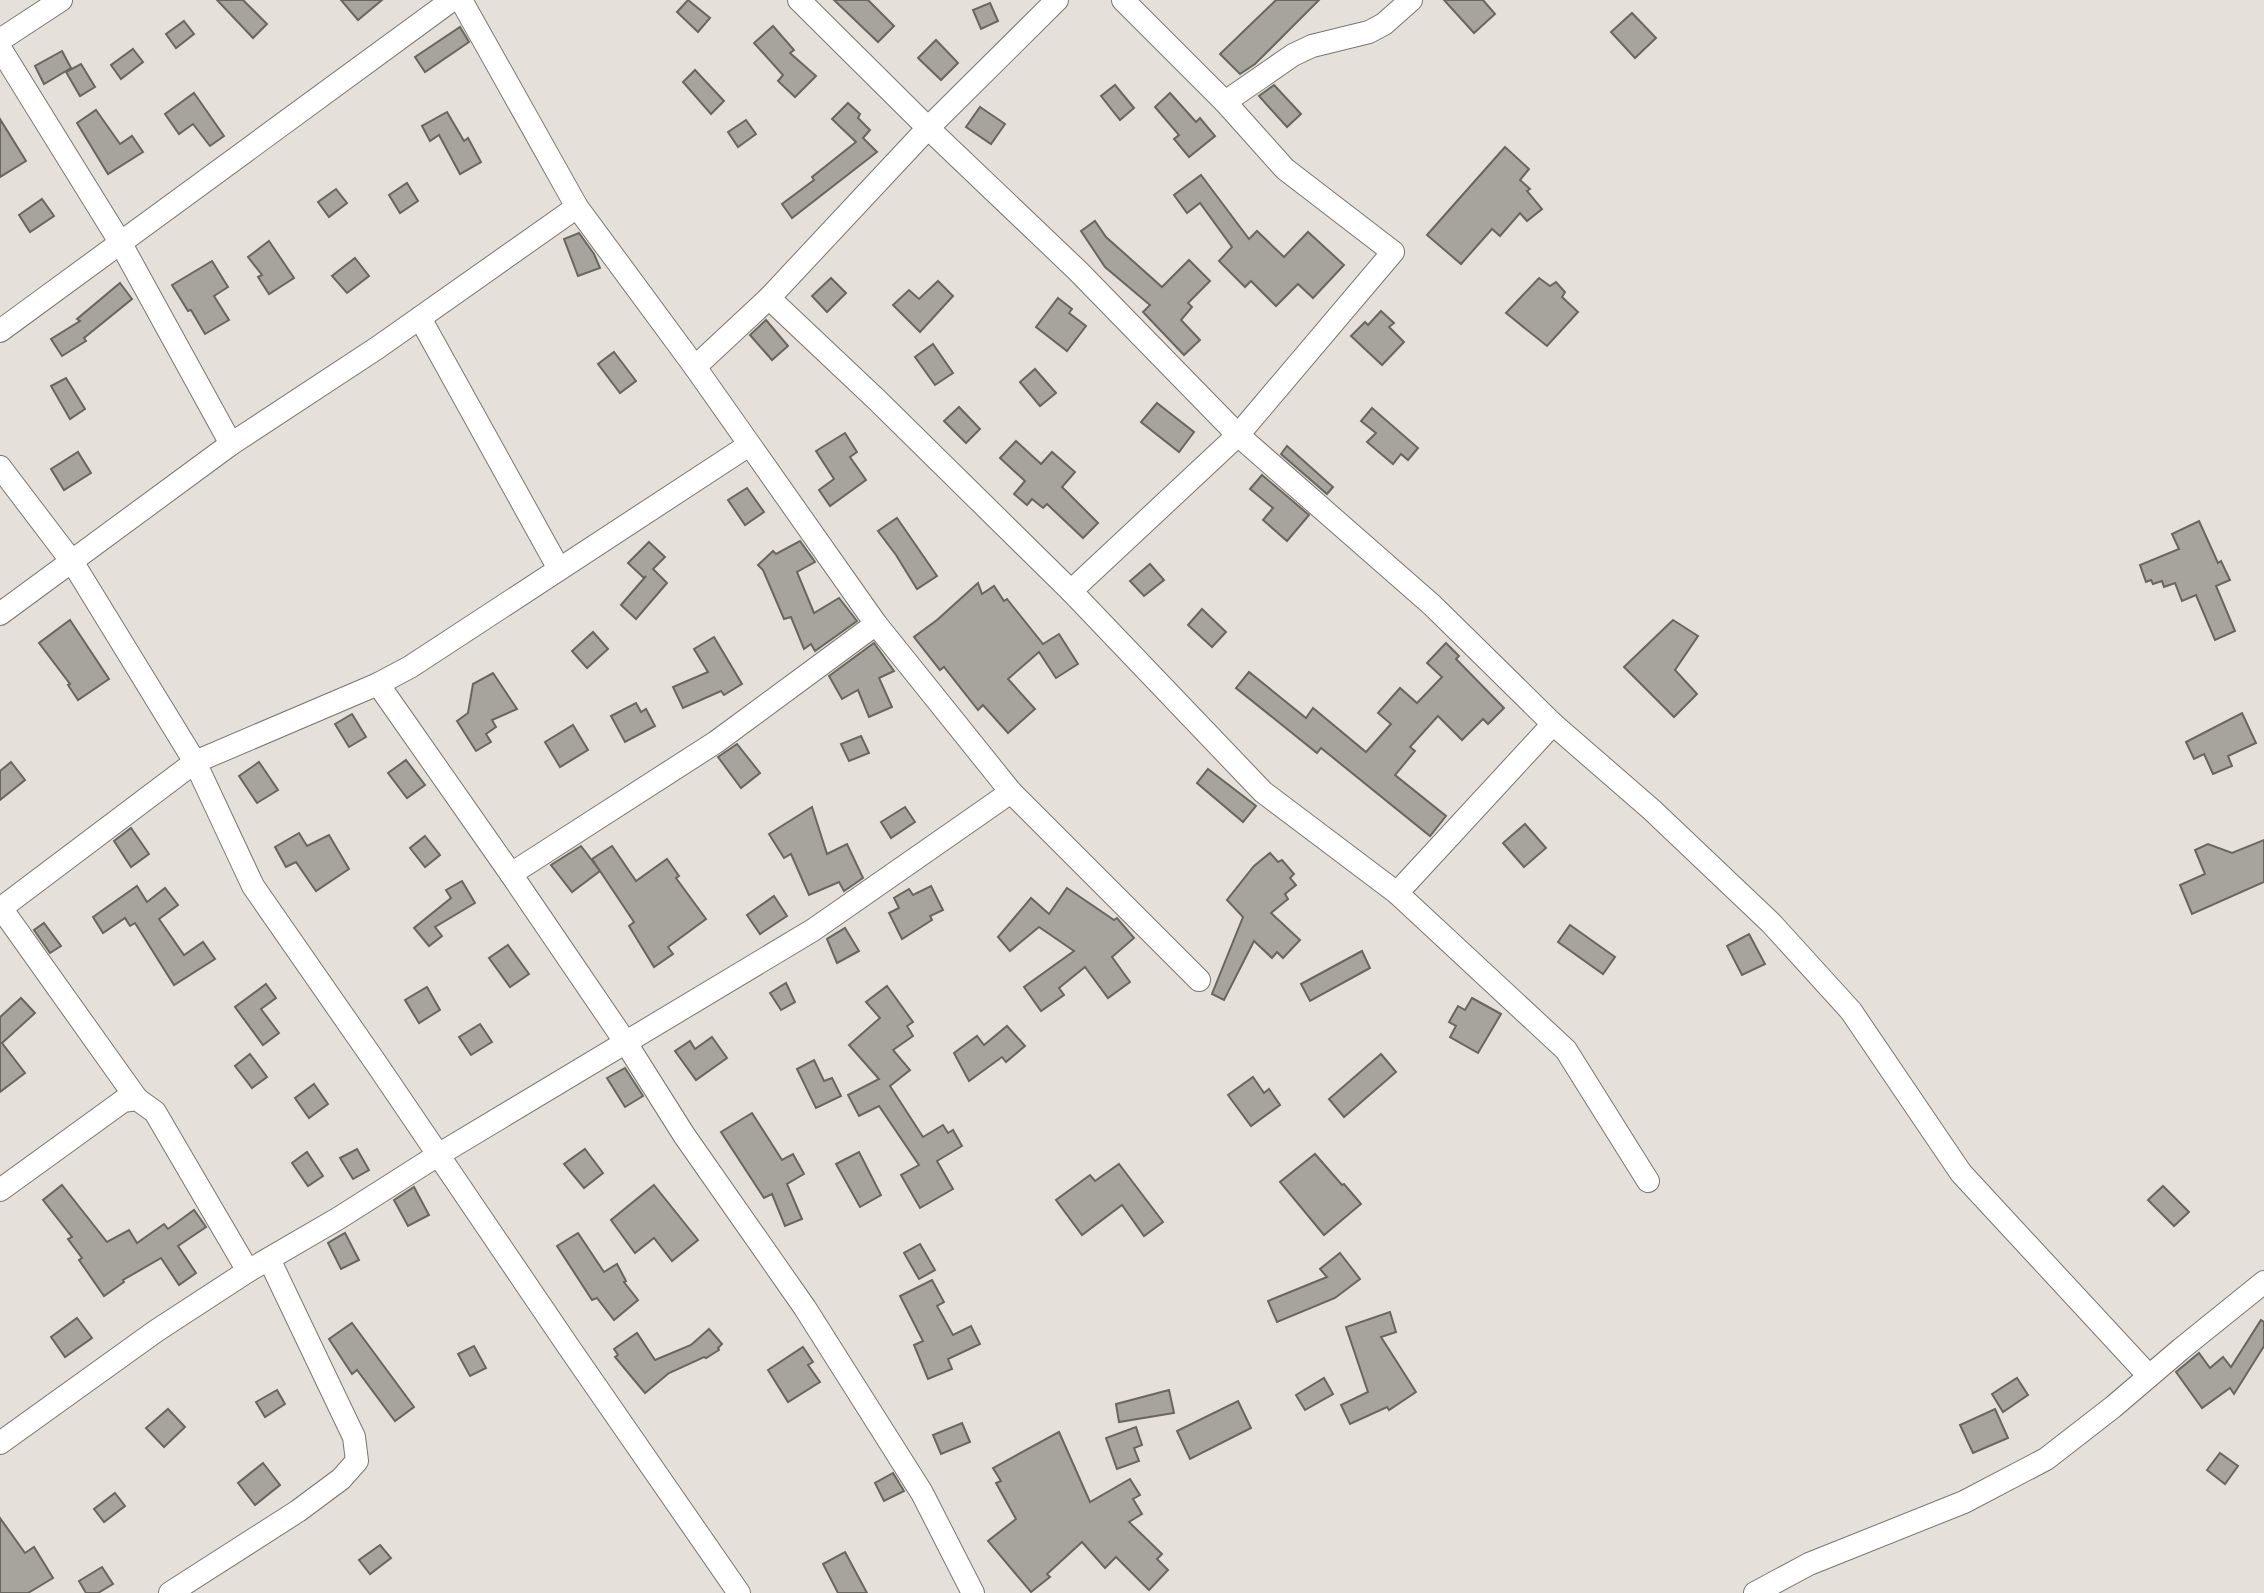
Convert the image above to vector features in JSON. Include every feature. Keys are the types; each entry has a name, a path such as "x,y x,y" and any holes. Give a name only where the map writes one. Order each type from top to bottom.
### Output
{"street":[{"path":"0,40 61,0"},
{"path":"0,331 452,0"},
{"path":"461,0 577,207 695,367 876,624 1011,792 1199,980"},
{"path":"799,0 1078,271 1238,435 1432,605 1553,724 1652,810 1771,923 1851,1011 1961,1173 2149,1376"},
{"path":"695,367 769,298 928,128 1057,0"},
{"path":"1071,591 1238,435 1393,252 1285,169 1225,102 1123,0"},
{"path":"1225,102 1303,50 1377,28 1411,0"},
{"path":"0,48 120,242 231,444"},
{"path":"0,614 231,444 420,318 577,207"},
{"path":"769,298 1071,591 1263,792 1397,893 1566,1050 1648,1181"},
{"path":"420,318 559,569"},
{"path":"248,1271 155,1112 137,1099 0,909 195,762 378,684 410,667 749,445"},
{"path":"0,467 73,563 195,762 253,886 739,1593"},
{"path":"511,874 716,742 876,624"},
{"path":"378,684 511,874 626,1043 684,1135 805,1308 922,1493 973,1593"},
{"path":"1397,893 1553,724"},
{"path":"0,1443 156,1331 248,1271 813,930 1011,792"},
{"path":"0,1190 123,1101 137,1099"},
{"path":"170,1593 298,1511 341,1479 357,1461 354,1437 269,1259"},
{"path":"1755,1593 1809,1564 1964,1502 2046,1459 2264,1282"}],"building":[{"path":"217,0 243,0 267,24 253,38"},
{"path":"341,0 382,0 358,20"},
{"path":"688,0 710,18 698,32 677,12"},
{"path":"834,0 868,0 894,26 878,42"},
{"path":"1276,0 1319,0 1255,64 1240,74 1220,54"},
{"path":"1444,0 1483,0 1495,14 1474,33"},
{"path":"990,3 998,21 981,29 973,10"},
{"path":"1632,13 1656,38 1635,58 1611,32"},
{"path":"184,21 194,34 176,48 166,34"},
{"path":"773,26 794,50 790,53 816,76 795,97 778,81 783,75 754,43"},
{"path":"460,27 469,42 425,72 415,57"},
{"path":"936,40 958,63 941,80 918,58"},
{"path":"133,49 143,62 121,79 111,65"},
{"path":"62,51 71,68 44,84 35,66"},
{"path":"81,64 95,87 80,96 66,72"},
{"path":"695,70 724,101 711,114 683,82"},
{"path":"1115,85 1134,108 1120,120 1101,96"},
{"path":"1274,85 1301,114 1287,127 1259,96"},
{"path":"194,93 224,136 210,146 193,124 179,134 165,114"},
{"path":"1170,93 1196,122 1200,118 1215,136 1189,157 1174,139 1179,135 1155,107"},
{"path":"848,103 870,130 863,138 877,152 792,218 782,204 856,142 832,119"},
{"path":"980,107 1005,124 991,144 966,127"},
{"path":"96,110 120,144 132,136 143,152 108,174 77,123"},
{"path":"447,112 464,141 468,138 481,162 460,174 439,135 430,141 422,126"},
{"path":"0,119 26,161 0,177"},
{"path":"746,120 756,134 738,147 728,132"},
{"path":"1505,147 1529,169 1520,180 1530,189 1527,191 1542,209 1527,221 1520,213 1500,236 1492,229 1461,264 1427,235"},
{"path":"1201,175 1249,239 1257,231 1284,257 1308,232 1344,265 1313,298 1298,284 1276,306 1251,281 1245,287 1219,261 1232,247 1200,203 1187,213 1174,195"},
{"path":"407,183 418,201 400,213 389,195"},
{"path":"336,189 347,203 329,217 318,202"},
{"path":"42,199 54,216 30,232 19,215"},
{"path":"1095,221 1106,237 1162,287 1189,260 1210,281 1188,303 1192,307 1181,320 1200,340 1184,355 1143,312 1150,305 1105,267 1081,231"},
{"path":"579,233 600,268 578,276 564,239"},
{"path":"269,241 294,278 269,294 258,277 262,275 248,257"},
{"path":"355,258 369,276 347,293 332,276"},
{"path":"212,261 228,287 214,296 229,320 205,334 172,285"},
{"path":"831,278 846,293 827,312 812,296"},
{"path":"1539,278 1550,286 1556,282 1565,292 1562,297 1578,312 1547,346 1506,313"},
{"path":"938,281 953,296 920,332 893,305 909,290 919,299"},
{"path":"120,283 132,299 84,338 86,341 62,356 51,339 80,321 77,319"},
{"path":"1058,298 1072,309 1069,313 1086,326 1067,351 1036,327"},
{"path":"1381,311 1394,323 1389,327 1404,342 1382,365 1351,336 1365,322 1368,325"},
{"path":"766,320 788,346 772,360 750,335"},
{"path":"933,344 953,373 935,385 915,357"},
{"path":"614,352 636,381 620,393 598,364"},
{"path":"1035,369 1056,393 1040,406 1020,382"},
{"path":"66,378 85,409 70,419 51,386"},
{"path":"1157,403 1194,432 1179,452 1141,422"},
{"path":"959,407 980,429 966,443 944,421"},
{"path":"1372,408 1418,448 1408,460 1401,454 1393,464 1367,442 1376,433 1361,421"},
{"path":"845,433 857,452 850,457 866,480 830,506 819,490 834,479 816,451"},
{"path":"1016,441 1041,464 1052,452 1075,472 1062,487 1098,523 1083,538 1047,504 1043,508 1032,499 1027,505 1014,494 1025,481 1000,458"},
{"path":"1287,446 1333,487 1327,494 1281,454"},
{"path":"78,452 91,473 64,490 51,469"},
{"path":"1262,475 1309,515 1287,541 1263,520 1273,508 1250,489"},
{"path":"747,488 764,512 745,525 728,500"},
{"path":"897,518 937,576 917,589 878,531"},
{"path":"2199,521 2218,563 2221,561 2230,580 2216,586 2235,631 2215,640 2196,595 2182,601 2175,583 2164,587 2162,581 2153,584 2151,580 2146,582 2140,565 2179,549 2172,534"},
{"path":"800,541 815,562 797,572 814,613 839,598 857,621 815,651 811,644 804,649 791,617 784,619 758,565 773,551 776,554"},
{"path":"649,542 665,557 653,569 667,583 636,619 621,605 646,576 644,578 628,563"},
{"path":"1150,564 1164,580 1144,596 1130,581"},
{"path":"978,583 982,594 994,586 1043,644 1059,634 1078,664 1056,678 1039,652 1008,679 1035,709 1008,733 983,705 978,710 944,667 940,670 914,637"},
{"path":"1202,609 1226,632 1212,647 1188,625"},
{"path":"70,620 109,679 78,700 70,684 39,643"},
{"path":"1673,620 1698,636 1675,670 1697,694 1674,717 1624,667"},
{"path":"593,632 608,649 587,668 572,651"},
{"path":"714,637 742,684 724,695 721,691 683,708 673,687 708,672 694,649"},
{"path":"874,643 894,671 879,678 892,707 869,717 858,690 842,699 829,676"},
{"path":"1446,643 1459,656 1456,659 1504,708 1488,724 1483,719 1462,740 1438,716 1410,747 1415,751 1395,775 1446,816 1430,836 1321,748 1317,753 1236,688 1249,672 1306,718 1313,708 1366,752 1391,724 1378,713 1400,688 1417,703 1442,677 1427,663"},
{"path":"493,673 517,709 492,720 496,727 486,734 491,742 476,751 457,721 468,713 473,684"},
{"path":"636,703 641,712 646,709 655,726 625,742 611,716"},
{"path":"2242,713 2256,743 2228,756 2232,766 2213,774 2204,754 2194,759 2186,742"},
{"path":"352,714 366,737 349,747 335,724"},
{"path":"573,725 588,750 560,767 545,742"},
{"path":"861,736 869,753 849,761 841,744"},
{"path":"737,744 760,773 741,788 718,757"},
{"path":"406,760 425,785 407,798 388,773"},
{"path":"11,762 25,780 0,800 0,771"},
{"path":"259,762 278,790 257,803 239,776"},
{"path":"1208,769 1256,806 1243,822 1197,783"},
{"path":"812,807 827,854 847,844 863,878 844,891 839,882 809,895 791,854 784,858 769,834"},
{"path":"905,807 915,822 891,838 881,822"},
{"path":"1525,824 1546,848 1524,867 1503,843"},
{"path":"131,828 149,854 131,867 114,841"},
{"path":"299,833 307,846 329,835 349,869 316,891 296,862 286,867 275,847"},
{"path":"425,836 440,855 425,867 410,848"},
{"path":"2264,840 2264,882 2192,914 2180,885 2205,874 2195,850 2208,844 2232,853"},
{"path":"581,846 600,871 572,892 551,865"},
{"path":"612,846 636,881 667,859 679,876 676,878 706,919 668,947 673,954 654,967 629,926 634,922 592,859"},
{"path":"1270,853 1278,862 1282,860 1294,874 1290,878 1296,885 1285,894 1288,899 1271,913 1300,940 1283,958 1277,952 1272,958 1254,941 1224,1000 1212,994 1243,917 1227,900 1254,866"},
{"path":"462,881 475,903 435,927 442,936 429,946 414,928 451,898 446,890"},
{"path":"137,886 147,902 165,888 178,905 159,919 184,955 203,942 215,959 174,985 135,923 130,926 125,918 103,933 93,917"},
{"path":"931,886 943,910 930,916 932,920 902,939 889,913 899,908 894,898 909,889 913,895"},
{"path":"1067,888 1114,920 1117,918 1134,938 1112,957 1130,982 1108,998 1085,967 1059,988 1064,995 1041,1011 1024,987 1074,951 1039,927 1010,951 998,937 1031,898 1049,914"},
{"path":"774,896 787,916 760,934 747,915"},
{"path":"44,923 61,946 50,953 34,930"},
{"path":"1570,925 1615,957 1603,974 1558,942"},
{"path":"845,928 859,951 837,963 827,939"},
{"path":"1749,934 1765,964 1742,975 1727,946"},
{"path":"508,945 529,974 510,987 489,958"},
{"path":"1362,951 1370,968 1310,1001 1301,984"},
{"path":"786,983 795,1002 781,1010 770,993"},
{"path":"266,984 276,998 261,1009 279,1033 263,1045 235,1007"},
{"path":"887,986 913,1022 907,1026 913,1036 893,1050 910,1070 890,1086 923,1137 943,1125 948,1133 953,1130 962,1146 937,1161 953,1189 920,1208 901,1175 919,1165 879,1106 859,1116 848,1095 879,1079 849,1045 880,1018 866,1002"},
{"path":"427,987 440,1010 419,1023 405,1000"},
{"path":"21,998 35,1013 2,1043 25,1073 0,1092 0,1017"},
{"path":"1472,998 1501,1014 1478,1053 1450,1037 1456,1026 1449,1022 1458,1006 1465,1010"},
{"path":"480,1024 492,1042 471,1055 459,1037"},
{"path":"1007,1026 1025,1046 1006,1062 1002,1057 969,1081 954,1053 977,1036 984,1045"},
{"path":"712,1037 727,1058 696,1080 675,1051 690,1041 695,1049"},
{"path":"250,1054 267,1077 252,1088 235,1066"},
{"path":"1381,1054 1396,1072 1344,1117 1329,1099"},
{"path":"814,1060 824,1081 832,1078 841,1096 816,1108 797,1069"},
{"path":"625,1068 643,1096 625,1107 607,1078"},
{"path":"1253,1077 1264,1093 1269,1089 1280,1105 1251,1126 1228,1095"},
{"path":"314,1084 328,1104 309,1118 295,1098"},
{"path":"752,1113 782,1160 793,1154 804,1174 787,1184 802,1219 785,1226 772,1194 764,1198 721,1132"},
{"path":"357,1149 369,1170 353,1179 340,1158"},
{"path":"585,1149 603,1173 584,1188 564,1164"},
{"path":"307,1152 323,1176 308,1186 292,1163"},
{"path":"859,1152 881,1195 860,1207 836,1164"},
{"path":"1315,1154 1361,1204 1324,1235 1280,1182"},
{"path":"1119,1164 1163,1222 1144,1236 1122,1205 1082,1235 1056,1200 1090,1175 1095,1181"},
{"path":"62,1185 107,1242 129,1230 137,1243 164,1224 168,1229 194,1210 206,1227 178,1246 196,1273 179,1285 161,1258 123,1280 104,1296 79,1260 82,1258 68,1239 72,1237 43,1200"},
{"path":"654,1185 698,1240 672,1261 654,1238 635,1253 611,1220"},
{"path":"2163,1186 2189,1212 2174,1226 2148,1200"},
{"path":"414,1187 429,1215 408,1226 394,1200"},
{"path":"345,1233 359,1260 341,1269 328,1243"},
{"path":"578,1233 604,1272 617,1264 624,1282 638,1300 614,1320 597,1298 592,1300 557,1246"},
{"path":"920,1244 935,1270 919,1279 904,1253"},
{"path":"1340,1253 1360,1279 1335,1298 1277,1322 1268,1301 1327,1277 1320,1269"},
{"path":"932,1280 944,1302 937,1306 953,1335 971,1326 980,1344 948,1359 952,1369 928,1379 914,1345 923,1341 900,1296"},
{"path":"1390,1312 1396,1332 1381,1337 1416,1392 1389,1410 1387,1407 1350,1424 1341,1405 1368,1392 1346,1327"},
{"path":"77,1318 92,1338 65,1357 51,1337"},
{"path":"2261,1320 2264,1322 2264,1346 2234,1394 2230,1388 2202,1408 2176,1372 2199,1353 2210,1368 2223,1357 2231,1367"},
{"path":"352,1323 414,1407 395,1421 357,1370 352,1374 329,1339"},
{"path":"709,1329 722,1344 719,1350 669,1373 645,1393 615,1357 618,1355 614,1349 637,1333 655,1360 691,1345"},
{"path":"474,1346 486,1368 470,1376 458,1354"},
{"path":"803,1347 813,1362 808,1365 820,1382 788,1402 768,1370"},
{"path":"1324,1378 1333,1394 1305,1410 1296,1395"},
{"path":"2017,1378 2028,1395 2003,1412 1992,1394"},
{"path":"277,1390 285,1404 265,1417 256,1402"},
{"path":"1169,1390 1174,1413 1119,1422 1116,1404"},
{"path":"1238,1401 1251,1428 1190,1459 1177,1431"},
{"path":"168,1409 185,1427 164,1447 146,1428"},
{"path":"1995,1409 2008,1438 1973,1453 1960,1425"},
{"path":"962,1423 970,1442 941,1454 933,1435"},
{"path":"1136,1427 1142,1445 1134,1448 1139,1461 1117,1469 1106,1438"},
{"path":"1059,1432 1090,1502 1130,1479 1140,1495 1133,1499 1142,1514 1129,1522 1162,1554 1157,1559 1168,1570 1149,1590 1116,1557 1105,1568 1082,1542 1047,1574 1050,1577 1031,1592 988,1541 1016,1519 996,1483 1001,1481 993,1468"},
{"path":"2220,1453 2238,1466 2225,1484 2207,1470"},
{"path":"263,1463 280,1485 255,1505 238,1483"},
{"path":"893,1473 904,1491 884,1501 875,1483"},
{"path":"115,1493 125,1506 104,1522 94,1509"},
{"path":"0,1518 25,1553 34,1547 53,1578 28,1593 0,1593"},
{"path":"380,1545 391,1558 370,1574 359,1560"},
{"path":"845,1552 867,1593 838,1593 823,1564"},
{"path":"102,1567 113,1584 98,1593 86,1593 79,1581"}]}
